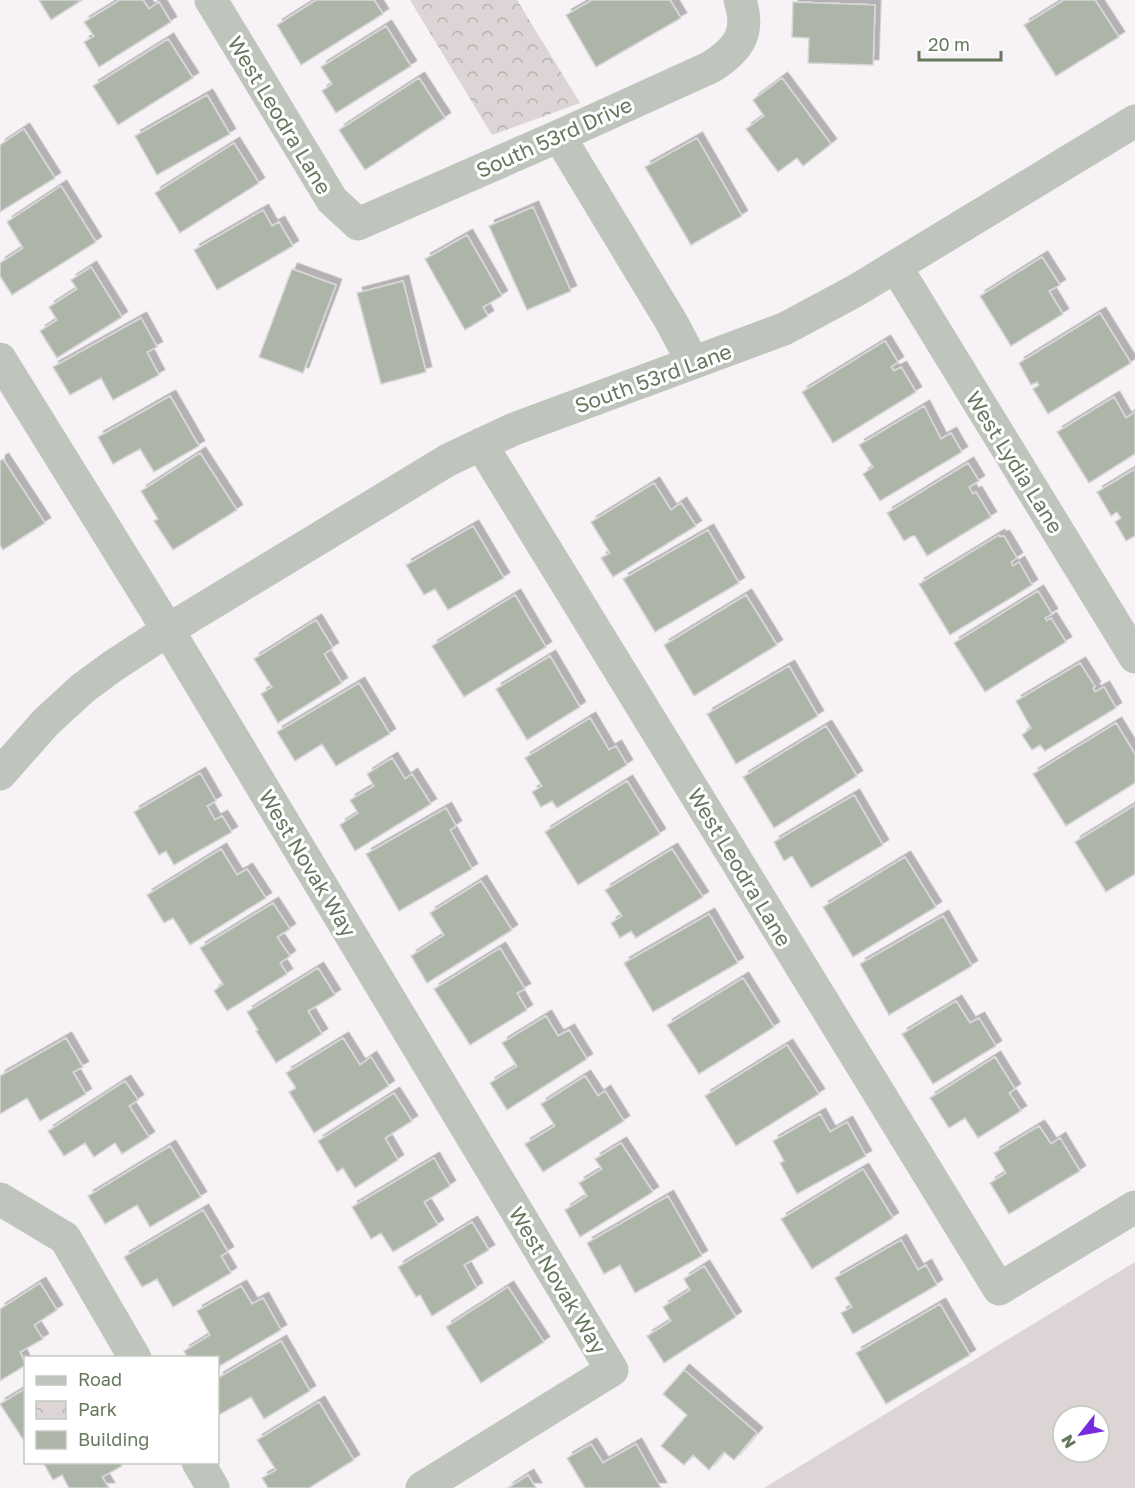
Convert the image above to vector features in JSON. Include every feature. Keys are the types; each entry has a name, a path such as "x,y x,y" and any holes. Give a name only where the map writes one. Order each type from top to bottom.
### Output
{"street":[{"name":"West Leodra Lane","path":"210,0 332,200 358,224"},
{"name":"South 53rd Drive","path":"358,224 711,67 729,55 741,38 745,22 740,0"},
{"name":"South 53rd Lane","path":"0,774 46,722 83,688 168,630 441,464 514,429 784,329 896,267 1135,122"},
{"path":"559,136 672,323 693,363"},
{"name":"West Lydia Lane","path":"896,267 1135,657"},
{"name":"West Novak Way","path":"5,379 168,630 612,1370 422,1488"},
{"name":"West Leodra Lane","path":"481,444 999,1289 1135,1207"},
{"path":"0,1199 64,1238 134,1356"},
{"path":"199,1464 213,1488"}],"green space":[{"path":"410,0 517,0 580,103 492,135"},
{"path":"1135,1262 1135,1488 764,1488"}],"building":[{"path":"39,0 82,0 51,20"},
{"path":"120,0 143,0 149,9 159,2 171,22 99,67 84,42 94,36 84,22"},
{"path":"316,0 374,0 383,14 301,65 277,25"},
{"path":"592,0 670,0 681,18 596,67 566,15"},
{"path":"1064,0 1095,0 1119,37 1056,76 1024,25"},
{"path":"793,2 875,5 873,65 808,63 809,38 792,37"},
{"path":"386,26 411,66 336,113 322,91 332,84 321,67"},
{"path":"168,39 193,78 118,125 93,86"},
{"path":"419,78 445,118 365,170 339,130"},
{"path":"782,78 831,144 803,166 797,158 778,172 746,129 764,116 753,100"},
{"path":"207,95 230,134 157,175 135,136"},
{"path":"24,129 55,178 0,212 0,145"},
{"path":"697,138 742,216 691,245 645,167"},
{"path":"234,143 259,183 180,233 155,193"},
{"path":"61,186 96,242 12,295 0,276 0,263 23,248 7,222"},
{"path":"533,207 571,291 527,310 489,226"},
{"path":"263,210 272,226 279,222 293,246 217,290 194,250"},
{"path":"467,235 502,296 483,307 488,316 465,330 425,259"},
{"path":"1042,257 1060,285 1049,291 1063,314 1011,346 980,296"},
{"path":"91,267 122,317 57,358 40,331 57,320 49,307 77,289 71,280"},
{"path":"292,269 336,285 303,373 259,357"},
{"path":"403,281 426,372 381,384 357,293"},
{"path":"1100,313 1131,363 1048,414 1033,389 1039,385 1037,382 1031,385 1019,363"},
{"path":"141,318 157,347 147,352 159,375 113,400 101,378 70,395 53,367"},
{"path":"885,341 898,362 891,367 894,371 901,367 916,392 833,443 802,392"},
{"path":"170,396 199,446 154,472 140,449 113,464 98,437"},
{"path":"1114,397 1126,418 1135,412 1135,454 1089,483 1057,432"},
{"path":"924,406 941,439 951,433 962,452 880,501 863,474 873,467 859,445"},
{"path":"200,453 237,510 173,550 154,521 158,519 141,491"},
{"path":"3,459 45,523 3,550 0,545 0,461"},
{"path":"968,463 979,481 969,487 973,494 976,492 991,517 927,556 915,536 904,541 887,513"},
{"path":"1135,469 1135,536 1126,541 1115,522 1121,518 1117,512 1111,516 1097,492"},
{"path":"654,483 671,510 681,503 696,526 613,577 601,558 610,553 591,522"},
{"path":"473,526 504,578 448,610 435,589 424,595 406,565"},
{"path":"708,530 739,583 655,632 623,579"},
{"path":"999,535 1004,536 1017,558 1011,562 1013,566 1019,562 1032,585 950,635 919,584"},
{"path":"1038,591 1052,614 1045,618 1047,621 1051,618 1066,642 985,692 954,643"},
{"path":"515,595 546,647 464,697 432,646"},
{"path":"746,595 777,645 694,696 664,645"},
{"path":"316,620 333,648 324,654 342,683 278,723 261,694 272,687 254,659"},
{"path":"550,656 580,707 527,740 496,689"},
{"path":"1080,663 1095,687 1093,688 1095,692 1104,687 1116,708 1045,751 1040,745 1032,750 1022,735 1031,728 1016,701"},
{"path":"789,666 818,716 736,764 707,714"},
{"path":"359,683 390,734 336,766 322,744 295,761 277,732"},
{"path":"590,718 609,750 616,746 627,765 557,808 552,801 541,807 532,792 542,786 525,758"},
{"path":"1116,723 1135,754 1135,783 1066,826 1033,774"},
{"path":"826,726 857,776 774,828 743,777"},
{"path":"392,758 405,779 412,774 431,804 355,851 340,825 358,813 350,800 374,786 367,774"},
{"path":"200,773 216,801 207,806 215,820 222,816 232,832 174,865 166,851 159,855 134,812"},
{"path":"627,781 660,834 578,885 545,832"},
{"path":"854,795 883,845 811,888 792,856 784,861 774,842"},
{"path":"1135,805 1135,874 1106,892 1075,842"},
{"path":"446,808 456,826 450,830 472,869 399,911 366,854"},
{"path":"221,849 237,875 247,869 266,898 190,945 173,918 164,923 147,895"},
{"path":"672,849 703,897 636,938 631,931 620,938 611,923 622,916 605,890"},
{"path":"905,857 936,907 853,957 823,907"},
{"path":"481,881 512,930 427,983 411,956 444,935 430,913"},
{"path":"273,903 290,929 277,937 290,956 280,963 287,974 227,1011 214,991 223,984 200,948"},
{"path":"709,914 738,963 653,1012 624,963"},
{"path":"943,916 972,966 889,1015 860,964"},
{"path":"500,948 525,989 517,993 527,1010 470,1045 434,989"},
{"path":"318,968 335,995 308,1011 322,1034 276,1063 247,1012"},
{"path":"743,978 774,1027 699,1074 667,1025"},
{"path":"956,1001 970,1023 979,1018 996,1046 933,1084 902,1034"},
{"path":"546,1016 558,1036 569,1030 587,1059 507,1110 490,1083 517,1066 502,1043"},
{"path":"66,1038 83,1067 73,1072 86,1094 40,1121 27,1098 0,1114 0,1076"},
{"path":"343,1038 360,1065 371,1057 389,1086 314,1133 289,1092 296,1088 286,1073"},
{"path":"787,1045 819,1094 736,1146 705,1096"},
{"path":"995,1057 1015,1089 1009,1093 1021,1111 978,1138 965,1118 949,1128 930,1098"},
{"path":"585,1076 598,1096 605,1091 624,1121 543,1172 525,1144 555,1126 541,1104"},
{"path":"125,1081 138,1100 129,1106 149,1137 122,1154 115,1143 94,1157 85,1143 64,1156 48,1131"},
{"path":"394,1093 412,1121 385,1138 398,1160 355,1188 343,1168 337,1172 318,1141"},
{"path":"820,1114 830,1132 847,1122 866,1156 797,1194 780,1163 784,1161 773,1141"},
{"path":"1039,1126 1051,1144 1060,1138 1080,1171 1009,1214 990,1183 1006,1173 994,1153"},
{"path":"621,1143 653,1192 580,1237 565,1210 587,1196 579,1183 602,1169 595,1159"},
{"path":"170,1146 201,1197 150,1227 137,1205 105,1224 88,1196"},
{"path":"434,1158 450,1186 424,1202 438,1225 393,1252 381,1233 371,1239 352,1207"},
{"path":"863,1169 893,1218 812,1269 781,1219"},
{"path":"668,1196 702,1256 635,1293 620,1265 604,1274 587,1243"},
{"path":"203,1210 228,1252 221,1256 231,1273 173,1307 157,1279 142,1287 124,1257"},
{"path":"472,1222 489,1250 464,1265 477,1288 432,1316 420,1295 416,1297 398,1267"},
{"path":"901,1240 918,1270 926,1265 937,1285 853,1334 841,1313 852,1307 835,1278"},
{"path":"704,1266 736,1317 664,1363 647,1336 671,1321 663,1307 690,1290 684,1279"},
{"path":"40,1283 57,1310 34,1325 43,1339 20,1352 24,1366 0,1381 0,1309"},
{"path":"241,1286 252,1304 263,1298 281,1330 219,1366 219,1356 187,1356 184,1351 210,1335 197,1311"},
{"path":"508,1287 544,1342 481,1383 446,1327"},
{"path":"940,1304 970,1355 886,1404 856,1353"},
{"path":"281,1341 310,1391 264,1419 251,1397 219,1415 219,1377"},
{"path":"684,1370 757,1433 734,1460 724,1452 709,1470 693,1455 684,1465 661,1446 687,1415 663,1394"},
{"path":"24,1389 24,1441 0,1404"},
{"path":"319,1402 354,1460 309,1488 268,1488 262,1478 276,1470 257,1440"},
{"path":"591,1444 603,1463 636,1444 661,1488 585,1488 567,1458"},
{"path":"44,1464 121,1464 122,1466 102,1477 109,1488 69,1488 62,1475 53,1480"},
{"path":"528,1475 536,1488 508,1488"}]}
